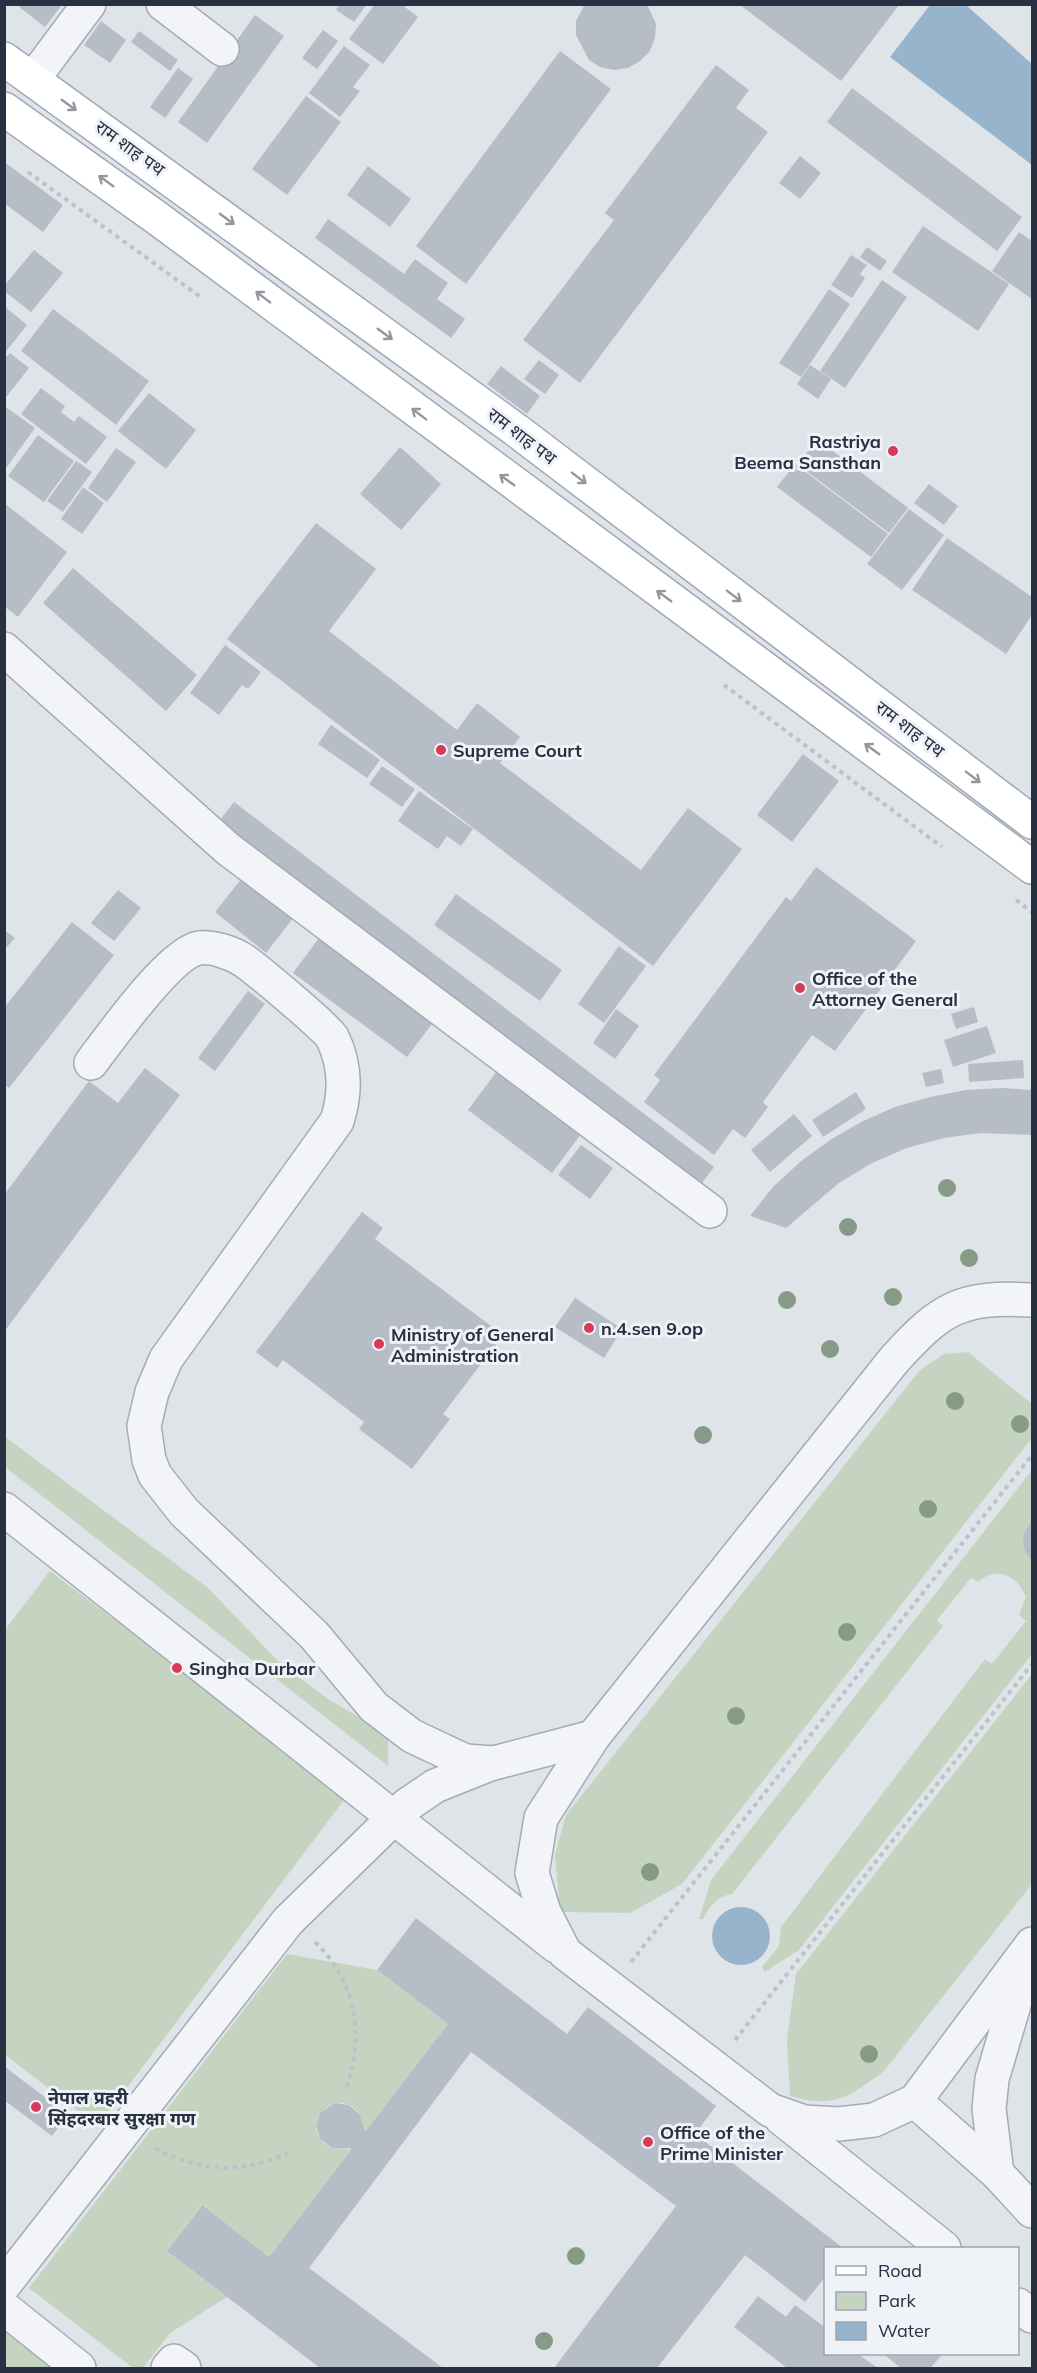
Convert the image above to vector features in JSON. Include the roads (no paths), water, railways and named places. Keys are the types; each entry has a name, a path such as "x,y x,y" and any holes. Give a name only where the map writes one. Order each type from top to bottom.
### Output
{"main road":[{"name":"राम शाह पथ","path":"4,58 516,430 1032,822"},
{"path":"4,109 166,225 1032,867"}],"lane":[{"path":"33,79 89,4"},
{"path":"163,4 222,49"},
{"path":"4,650 228,849 710,1211"},
{"path":"91,1063 146,992 171,966 198,948 222,951 242,959 332,1035 342,1068 345,1098 337,1121 166,1359 147,1408 144,1425 149,1460 164,1488 184,1512 314,1635 374,1707 412,1736 440,1750 465,1761 494,1763"},
{"path":"565,1953 544,1912 532,1873 541,1818 593,1737 894,1360 926,1325 946,1311 976,1302 1007,1299 1032,1300"},
{"path":"4,1509 565,1953 715,2067 943,2247"},
{"path":"4,2285 288,1921 393,1816 435,1786 494,1763 593,1737"},
{"path":"770,2110 804,2122 839,2124 874,2120 915,2101 1032,1945"},
{"path":"997,2173 989,2109 992,2079 1032,1945"},
{"path":"915,2101 997,2173 1032,2211"},
{"path":"1019,2306 1032,2316"},
{"path":"4,2308 79,2368"},
{"path":"168,2368 174,2361 184,2368"}],"water":[{"path":"930,5 966,5 1032,64 1032,165 890,57"},
{"path":"741,1907 752,1909 765,1920 770,1936 768,1947 757,1960 741,1965 730,1963 717,1952 712,1936 714,1925 725,1912"}],"place":[{"name":"Rastriya Beema Sansthan","path":"893,451"},
{"name":"Supreme Court","path":"441,750"},
{"name":"Office of the Attorney General","path":"800,988"},
{"name":"n.4.sen 9.op","path":"589,1328"},
{"name":"Ministry of General Administration","path":"379,1344"},
{"name":"Singha Durbar","path":"177,1668"},
{"name":"नेपाल प्रहरी सिंहदरबार सुरक्षा गण","path":"36,2107"},
{"name":"Office of the Prime Minister","path":"648,2142"}]}
